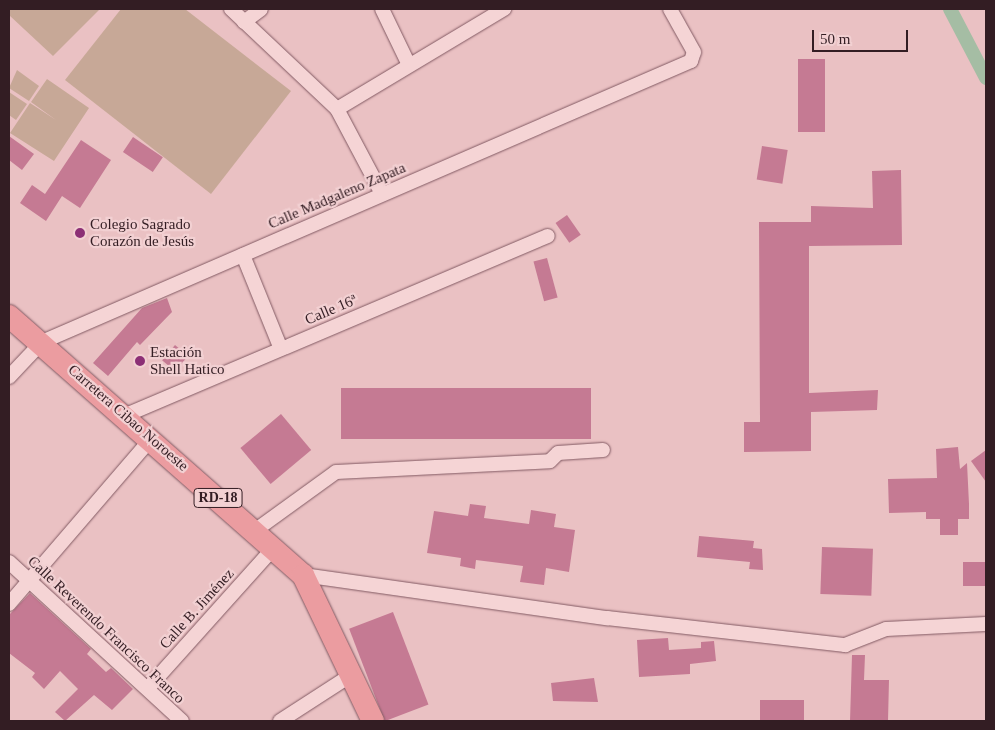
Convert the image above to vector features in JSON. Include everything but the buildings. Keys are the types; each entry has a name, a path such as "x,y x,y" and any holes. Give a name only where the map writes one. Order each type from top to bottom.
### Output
{"main road":[{"name":"Carretera Cibao Noroeste","path":"9,316 42,342 152,438 271,551 303,575 373,721"}],"street":[{"path":"230,9 337,109 382,194"},
{"path":"244,22 261,9"},
{"path":"382,9 408,63"},
{"path":"337,109 408,63 503,9"},
{"name":"Calle Madgaleno Zapata","path":"9,377 42,342 691,61 694,52 670,9"},
{"name":"Calle 16ª","path":"126,415 548,236"},
{"path":"243,254 281,349"},
{"path":"9,604 152,438"},
{"path":"253,532 336,472 550,462 558,453 602,450"},
{"name":"Calle B. Jiménez","path":"148,688 271,551"},
{"name":"Calle Reverendo Francisco Franco","path":"9,562 182,721"},
{"path":"303,575 607,618 845,645 886,629 986,624"},
{"path":"280,721 352,675"}],"shaded area":[{"path":"9,9 100,9 53,56 9,15"},
{"path":"121,9 185,9 291,91 211,194 65,80"},
{"path":"17,70 39,86 29,101 9,88"},
{"path":"47,79 89,108 54,161 10,133 30,103 56,120 31,102"},
{"path":"9,92 27,104 16,120 9,115"}],"waterway":[{"path":"950,9 986,78"}],"place":[{"name":"Colegio Sagrado Corazón de Jesús","path":"80,233"},
{"name":"Estación Shell Hatico","path":"140,361"}]}
